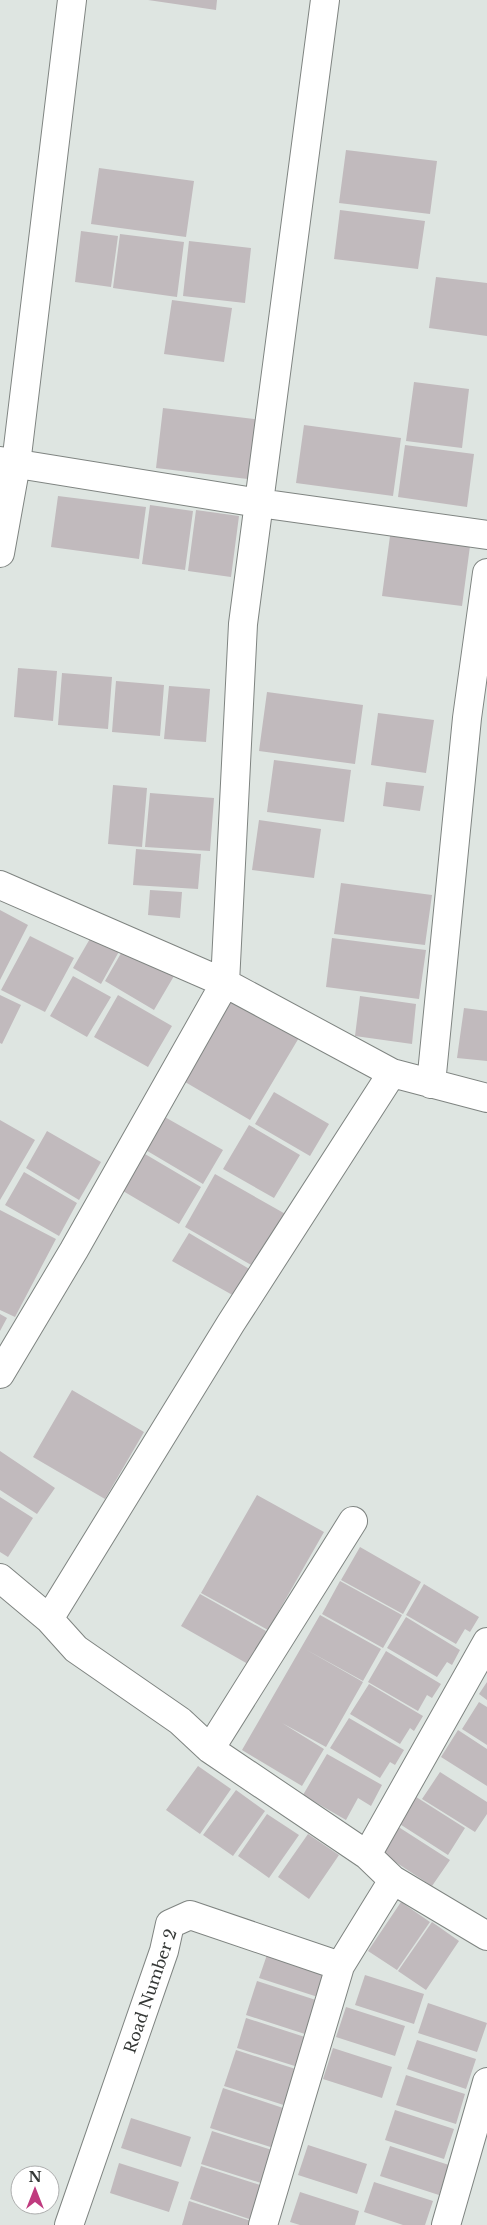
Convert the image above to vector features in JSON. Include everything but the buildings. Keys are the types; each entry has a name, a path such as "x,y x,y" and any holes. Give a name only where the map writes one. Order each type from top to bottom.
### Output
{"street":[{"path":"0,553 8,462 72,0"},
{"path":"0,1374 74,1250 225,983 243,624 326,0"},
{"path":"8,462 259,504 487,535"},
{"path":"431,1084 467,718 487,573"},
{"path":"0,885 225,983 392,1073 487,1098"},
{"path":"49,1619 231,1323 392,1073"},
{"path":"210,1750 353,1521"},
{"path":"0,1578 49,1619 76,1649 180,1721 210,1750 367,1855 393,1880 487,1936"},
{"path":"367,1855 487,1642"},
{"path":"263,2225 340,1966 393,1880"},
{"name":"Road Number 2","path":"69,2225 164,1951 170,1924 190,1915 340,1966"},
{"path":"446,2225 487,2082"}]}
